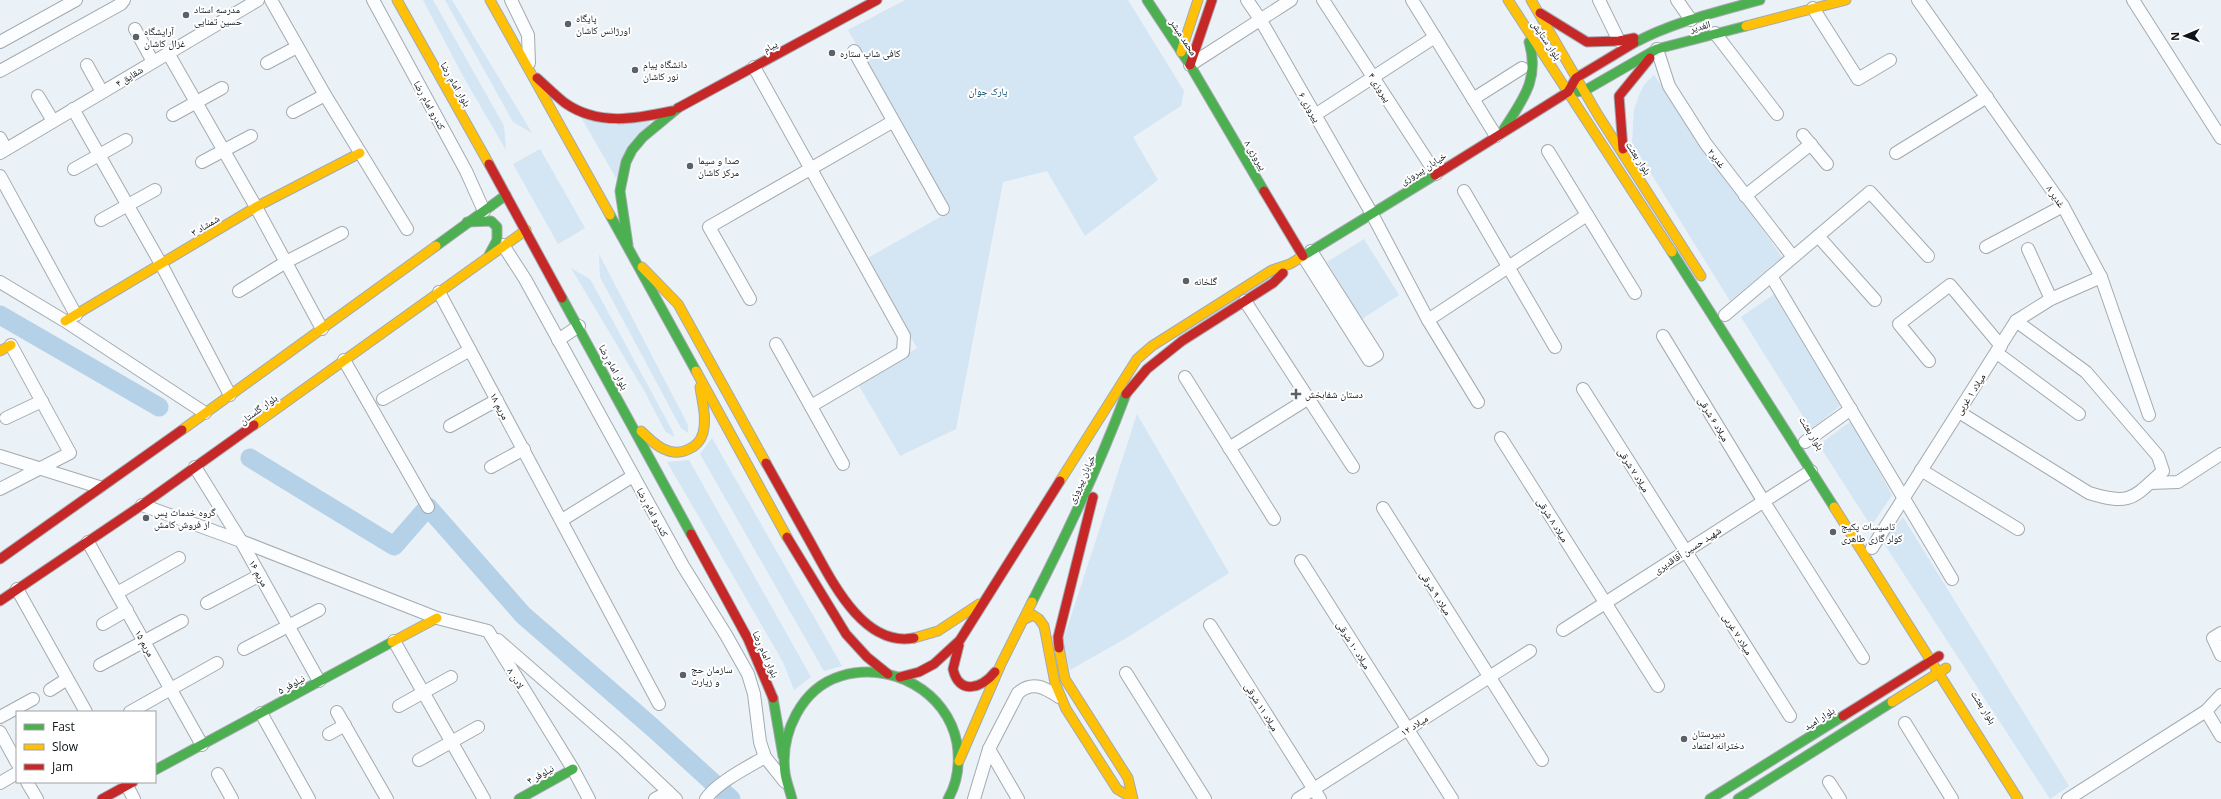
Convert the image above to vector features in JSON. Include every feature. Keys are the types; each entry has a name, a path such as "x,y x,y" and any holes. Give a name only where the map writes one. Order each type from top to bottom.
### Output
{"main road":[{"name":"بلوار امام رضا","path":"398,0 579,326 748,639 765,676 778,717 785,782 792,799"},
{"path":"489,0 531,70 779,523 846,634 867,657 888,674"},
{"name":"محمد مبشر","path":"1147,0 1190,65"},
{"path":"1181,52 1198,0"},
{"path":"1190,65 1212,0"},
{"name":"بلوار ستایش","path":"1508,0 1568,92"},
{"name":"بلوار ستایش","path":"1531,0 1576,78"},
{"name":"الغدیر","path":"1576,78 1615,53 1653,33 1691,20 1757,9 1812,8 1846,0"},
{"name":"پیام","path":"673,111 875,1"},
{"name":"الغدیر","path":"1568,92 1584,91 1657,49 1715,33 1757,9"},
{"path":"1538,11 1587,42 1619,41 1653,33"},
{"path":"1499,133 1534,77 1535,64 1532,50 1517,15"},
{"path":"1624,155 1620,134 1619,96 1657,49"},
{"name":"پیروزی ۸","path":"1190,65 1307,254"},
{"path":"531,70 568,106 591,116 604,119 631,119 673,111"},
{"path":"1568,92 1576,78"},
{"name":"بلوار بعثت","path":"1576,78 1706,285"},
{"name":"بلوار بعثت","path":"1568,92 1716,320 1812,471 1937,674 2018,799"},
{"name":"خیابان پیروزی","path":"900,677 929,669 944,658 960,640 1137,359 1152,346 1272,270 1290,264 1307,254 1499,133 1568,92"},
{"path":"628,246 620,191 626,162 632,150 643,137 673,111"},
{"name":"شمشاد ۳","path":"65,321 256,207 360,153"},
{"path":"0,558 206,413 506,195"},
{"path":"468,222 491,221 497,227 497,240 489,255"},
{"name":"بلوار گلستان","path":"0,601 142,505 489,255 526,230"},
{"path":"635,260 678,304 840,595 864,622 876,630 895,637 912,639 939,631 985,600"},
{"name":"خیابان پیروزی","path":"959,761 1001,664 1025,619 1103,456 1126,394 1139,377 1182,342 1279,278 1290,264"},
{"path":"0,351 11,345"},
{"path":"630,421 664,450 681,452 692,448 701,440 704,429 699,377"},
{"path":"1103,456 1058,637 1059,656 1065,679 1128,778 1132,798"},
{"path":"779,523 812,546"},
{"name":"بلوار بعثت","path":"1901,595 2013,773"},
{"path":"1025,619 1030,616 1037,617 1045,629 1052,676 1059,697 1117,789 1132,798"},
{"name":"نیلوفر ۵","path":"156,769 437,618"},
{"path":"960,640 953,663 953,671 955,678 964,686 980,685 986,681 1001,664"},
{"name":"بلوار امید","path":"1710,799 1938,656"},
{"path":"1738,799 1946,668"},
{"path":"782,756 785,738 791,722 800,706 812,693 843,675 860,671 878,671 912,681 926,691 938,703 948,717 955,733 959,761 948,799"},
{"name":"نیلوفر ۴","path":"519,799 573,769"},
{"path":"956,775 956,799"},
{"path":"102,799 128,783"}],"street":[{"path":"0,42 76,0"},
{"path":"0,72 121,4 124,0"},
{"name":"شقایق ۴","path":"3,151 258,0"},
{"path":"271,0 325,95 406,229"},
{"name":"کندرو امام رضا","path":"373,0 466,171 484,210"},
{"path":"511,0 528,35 531,70"},
{"name":"پیروزی ۶","path":"1247,0 1260,19 1372,214 1428,320 1478,402"},
{"path":"1190,65 1291,0"},
{"name":"پیروزی ۴","path":"1323,0 1436,174"},
{"path":"1412,0 1473,99 1499,133"},
{"path":"1599,0 1619,41"},
{"path":"1676,0 1691,20"},
{"name":"غدیر ۸","path":"1918,0 2063,206 2101,277 2149,415"},
{"path":"2133,0 2221,138"},
{"path":"1812,8 1858,79 1890,60"},
{"path":"135,29 153,62"},
{"path":"1715,33 1777,114"},
{"path":"1315,115 1435,37"},
{"path":"267,63 298,47"},
{"name":"غدیر۲","path":"1657,49 1670,86 1706,144 1793,257"},
{"path":"854,51 892,122 943,209"},
{"path":"168,53 256,207 322,329"},
{"path":"87,65 102,92"},
{"path":"754,67 809,169 904,336 903,352 811,406"},
{"path":"1473,99 1522,68"},
{"path":"173,115 222,88"},
{"path":"293,112 325,95"},
{"path":"38,96 53,121"},
{"path":"432,108 450,96"},
{"path":"1896,153 1987,97"},
{"path":"73,109 161,264 230,395"},
{"path":"750,299 709,226 892,122"},
{"path":"202,162 251,136"},
{"path":"0,138 3,151"},
{"path":"74,169 126,140"},
{"path":"1745,196 1807,140 1827,164"},
{"path":"1548,150 1635,293"},
{"path":"0,176 76,315"},
{"path":"101,220 155,190"},
{"path":"1464,191 1555,346"},
{"path":"1725,315 1870,192 1928,256"},
{"path":"1986,247 2063,206"},
{"path":"1428,320 1588,215"},
{"path":"239,291 286,262 342,233"},
{"path":"1818,236 1875,300"},
{"name":"کندرو امام رضا","path":"503,245 525,279 683,566 726,635 748,674 754,694 760,742 765,757 785,782"},
{"path":"2028,249 2051,299"},
{"path":"1307,254 1373,358"},
{"path":"1771,276 1952,579"},
{"name":"میلاد ۱ غربی","path":"1872,548 2016,321 2051,299 2101,277"},
{"path":"0,282 65,321 206,413"},
{"path":"1929,361 1899,324 1950,285 1999,350 2079,414"},
{"name":"مریم ۱۸","path":"439,292 659,704"},
{"path":"1245,301 1353,467"},
{"path":"1959,412 2088,493 2112,500 2133,498 2163,471 2158,456 2086,372 2016,321"},
{"path":"558,340 579,326"},
{"name":"میلاد ۶ شرقی","path":"1663,336 1764,502 1863,658"},
{"path":"776,344 843,464"},
{"path":"0,489 38,468 70,453 11,345"},
{"path":"383,399 470,350"},
{"path":"344,360 428,508"},
{"path":"1185,377 1274,519"},
{"name":"میلاد ۷ شرقی","path":"1583,389 1686,552"},
{"path":"1229,448 1309,398"},
{"path":"450,426 497,400"},
{"path":"6,418 42,401"},
{"path":"1805,442 1851,409"},
{"name":"میلاد ۸ شرقی","path":"1501,438 1658,686"},
{"path":"492,467 524,449"},
{"path":"2150,483 2178,482 2221,454"},
{"path":"0,456 100,487"},
{"name":"مریم ۱۶","path":"195,467 241,540 319,681"},
{"path":"1921,470 2018,529"},
{"name":"شهید حسین آقاقدیری","path":"1563,630 1812,471"},
{"path":"562,520 633,476"},
{"path":"142,505 241,540 437,618 488,631 621,747 672,795"},
{"name":"میلاد ۹ شرقی","path":"1383,508 1542,760"},
{"name":"مریم ۱۵","path":"88,542 202,745"},
{"name":"میلاد ۷ غربی","path":"1686,552 1790,716"},
{"path":"683,566 702,553"},
{"path":"117,593 179,558"},
{"name":"میلاد ۱۰ شرقی","path":"1301,561 1452,799"},
{"path":"207,603 260,575"},
{"path":"17,589 85,711"},
{"path":"103,624 127,610"},
{"path":"244,649 319,610"},
{"path":"100,665 182,621"},
{"name":"میلاد ۱۱ شرقی","path":"1210,625 1317,794"},
{"name":"لادن ۸","path":"488,631 573,769 589,799"},
{"path":"2221,633 2213,638 2221,655"},
{"path":"394,641 484,799"},
{"name":"میلاد ۱۲","path":"1298,799 1317,794 1408,729 1530,651"},
{"path":"132,711 217,663"},
{"path":"1126,673 1206,799"},
{"path":"399,706 451,677"},
{"path":"50,690 67,679"},
{"path":"974,799 989,749 1008,710 1024,689 1042,686 1059,697"},
{"path":"2068,799 2206,711 2221,695"},
{"path":"0,717 33,699"},
{"path":"2206,711 2221,736"},
{"path":"337,712 387,799"},
{"path":"261,713 309,799"},
{"path":"1905,722 1952,799"},
{"path":"330,734 345,725"},
{"path":"419,760 478,727"},
{"path":"0,732 16,761"},
{"path":"989,749 1018,799"},
{"path":"706,799 711,793 765,757"},
{"path":"0,783 16,774"},
{"path":"218,774 232,799"},
{"path":"1829,782 1840,799"},
{"path":"29,783 37,799"},
{"path":"128,783 134,799"},
{"path":"655,799 672,795"}],"green space":[{"path":"423,0 433,0 504,126 506,150 463,76"},
{"path":"445,0 452,0 532,133 513,122"},
{"name":"پارک جوان","path":"905,0 1128,0 1184,91 1181,106 1133,137 1158,180 1085,236 1047,171 1003,182 956,429 900,456 858,384 917,348 866,259 951,211 848,30"},
{"path":"1654,75 1782,257 1730,301 1632,143 1634,110 1644,85"},
{"path":"581,117 651,120 616,178"},
{"path":"540,149 585,228 558,244 513,164"},
{"path":"1364,239 1399,295 1362,319 1327,262"},
{"path":"599,254 688,425 688,433 681,428 600,277"},
{"path":"571,268 590,279 672,430 674,437 665,431 645,392"},
{"path":"1776,293 1840,406 1811,429 1741,317"},
{"path":"1137,414 1229,573 1128,637 1070,670 1062,644"},
{"path":"1851,421 1892,495 1871,526 1819,445"},
{"path":"712,438 842,666 824,671 700,454"},
{"path":"689,460 811,677 794,690 783,662 667,462"},
{"path":"1903,517 2069,786 2050,799 1883,542"}],"waterway":[{"path":"0,315 159,407"},
{"path":"250,458 394,546 428,507 523,615 652,727 731,799"}],"traffic: fast":[{"path":"1147,0 1190,65 1264,191"},
{"path":"1634,43 1680,23 1760,0"},
{"path":"1574,92 1584,91 1657,49 1746,26"},
{"path":"1504,129 1523,98 1531,78 1532,55 1529,42"},
{"path":"628,245 620,191 626,162 632,150 643,137 678,108"},
{"path":"1303,256 1435,175"},
{"path":"436,246 506,195"},
{"path":"610,215 696,371"},
{"path":"467,222 491,221 497,227 497,240 489,255"},
{"path":"1672,252 1834,507"},
{"path":"562,298 691,534"},
{"path":"1032,602 1082,500 1126,394"},
{"path":"156,769 392,642"},
{"path":"792,799 785,773 784,758 790,728 796,714 804,702 827,682 841,676 860,672 879,673 897,677 914,684 929,695 942,708 951,725 958,750 956,779 948,799"},
{"path":"773,698 783,756"},
{"path":"1738,799 1892,702"},
{"path":"1710,799 1843,716"},
{"path":"519,799 573,769"}],"traffic: slow":[{"path":"397,0 489,164"},
{"path":"490,0 610,215"},
{"path":"1181,52 1198,0"},
{"path":"1508,0 1672,252"},
{"path":"1531,0 1598,115 1701,276"},
{"path":"1746,26 1846,0"},
{"path":"65,321 256,207 360,153"},
{"path":"254,425 526,230"},
{"path":"182,430 436,246"},
{"path":"1060,481 1137,359 1152,346 1272,270 1290,264 1303,256"},
{"path":"642,267 678,304 766,463"},
{"path":"0,351 11,345"},
{"path":"696,371 787,537"},
{"path":"641,431 651,441 669,451 682,452 694,446 701,438 704,427 704,410 700,387"},
{"path":"1834,507 2018,799"},
{"path":"959,761 1001,664 1032,602"},
{"path":"914,638 938,631 979,604"},
{"path":"1025,619 1033,615 1039,619 1044,626 1055,683 1066,709 1117,789 1132,798"},
{"path":"392,642 437,618"},
{"path":"1059,648 1065,679 1128,778 1133,799"},
{"path":"1892,702 1946,668"}],"traffic: jam":[{"path":"678,108 877,0"},
{"path":"1190,65 1212,0"},
{"path":"1540,13 1587,42 1619,41 1634,38"},
{"path":"1435,175 1568,92 1576,78 1634,43"},
{"path":"1623,149 1619,96 1650,58"},
{"path":"537,78 565,103 590,115 617,119 672,111"},
{"path":"489,164 562,298"},
{"path":"1264,191 1303,256"},
{"path":"1126,394 1147,369 1182,341 1273,283 1283,273"},
{"path":"0,601 142,505 254,425"},
{"path":"0,559 182,430"},
{"path":"766,463 826,571 849,606 863,621 878,632 895,638 914,638"},
{"path":"900,677 919,672 934,664 960,640 1060,481"},
{"path":"1059,648 1058,637 1093,497"},
{"path":"691,534 748,639 773,698"},
{"path":"787,537 846,634 867,657 888,674"},
{"path":"959,645 953,669 956,678 960,683 971,687 978,685 990,678 995,672"},
{"path":"1843,716 1939,656"},
{"path":"102,799 131,783"}],"place":[{"name":"مدرسه استاد حسین تمنایی","path":"186,15"},
{"name":"پایگاه اورژانس کاشان","path":"568,24"},
{"name":"آرایشگاه غزال کاشان","path":"136,37"},
{"name":"کافی شاپ ستاره","path":"832,53"},
{"name":"دانشگاه پیام نور کاشان","path":"635,70"},
{"name":"صدا و سیما مرکز کاشان","path":"690,166"},
{"name":"گلخانه","path":"1186,281"},
{"name":"دستان شفابخش","path":"1296,394"},
{"name":"گروه خدمات پس از فروش کامش","path":"146,518"},
{"name":"تاسیسات پکیج کولر گازی طاهری","path":"1833,532"},
{"name":"سازمان حج و زیارت","path":"683,675"},
{"name":"دبیرستان دخترانه اعتماد","path":"1684,739"}]}
